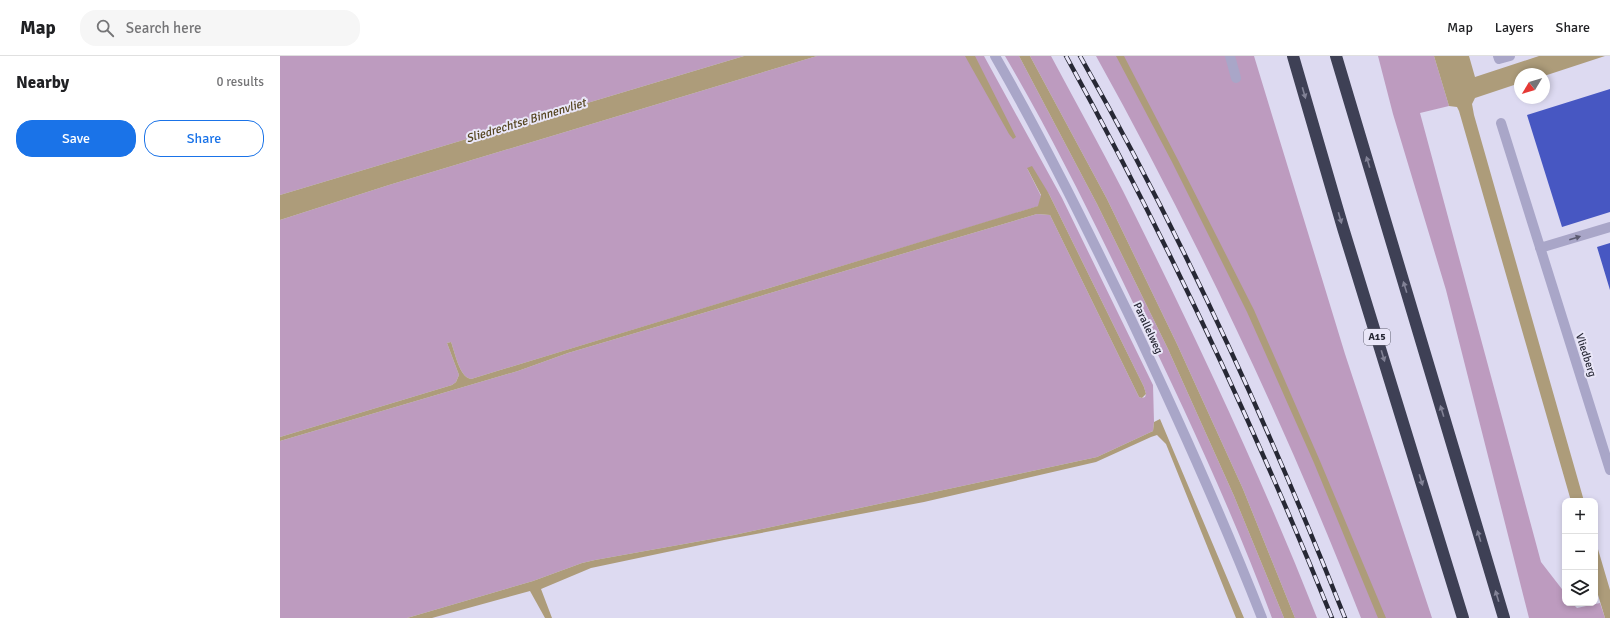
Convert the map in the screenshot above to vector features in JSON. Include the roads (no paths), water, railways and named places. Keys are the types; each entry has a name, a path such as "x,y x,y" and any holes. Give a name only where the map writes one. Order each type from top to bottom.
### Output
{"highway":[{"name":"A15","path":"1293,56 1343,228 1463,618"},
{"path":"1336,56 1504,618"}],"street":[{"name":"Parallelweg","path":"995,56 1079,212 1167,397 1217,509 1262,618"},
{"path":"1230,56 1236,78"},
{"path":"1498,56 1499,59 1510,56"},
{"name":"Vliedberg","path":"1501,123 1610,470"},
{"path":"1540,248 1610,227"}],"railway":[{"path":"1066,56 1103,124 1174,263 1272,474 1332,618"},
{"path":"1080,56 1118,124 1189,262 1255,403 1345,618"}],"water label":[{"name":"Sliedrechtse Binnenvliet","path":"526,121"}]}
